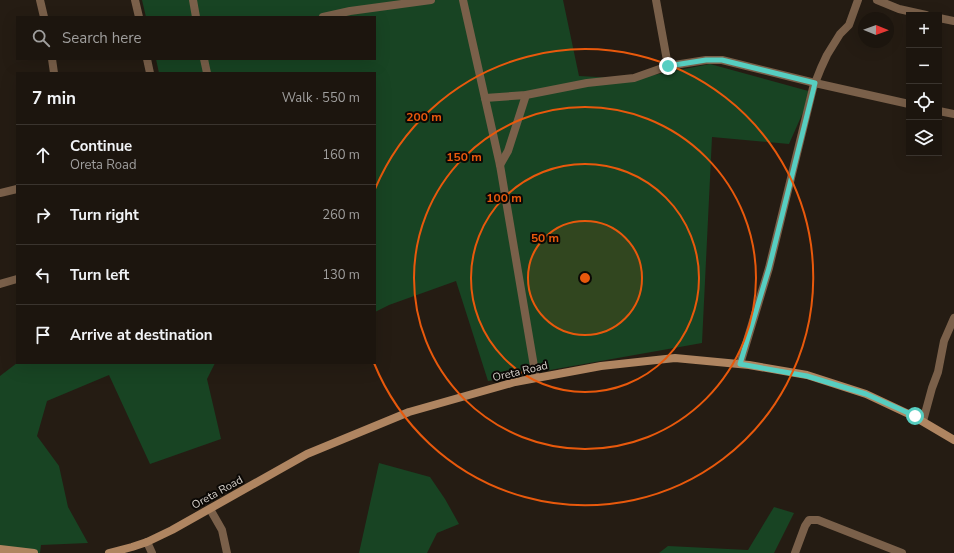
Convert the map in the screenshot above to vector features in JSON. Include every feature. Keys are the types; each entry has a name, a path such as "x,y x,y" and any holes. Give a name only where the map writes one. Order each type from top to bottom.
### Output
{"street":[{"path":"40,0 44,16"},
{"path":"135,0 139,16"},
{"path":"193,0 196,16"},
{"path":"328,16 350,11 430,0"},
{"path":"463,0 500,166 536,378"},
{"path":"656,0 668,66"},
{"path":"877,0 899,9 912,12"},
{"path":"740,364 769,268 815,83 827,55 840,34 849,25 855,2"},
{"path":"942,19 954,21"},
{"path":"52,60 54,72"},
{"path":"147,60 150,72"},
{"path":"204,60 207,72"},
{"path":"485,98 526,95 587,83 634,78 668,66 706,60 722,60 906,103"},
{"path":"500,166 508,151 526,95"},
{"path":"942,112 954,114"},
{"path":"496,146 510,144"},
{"path":"0,193 16,189"},
{"path":"0,284 16,279"},
{"path":"923,421 938,372 944,341 954,318"},
{"name":"Oreta Road","path":"109,553 147,542 172,530 307,454 410,412 515,382 601,366 675,358 740,364 807,376 866,394 915,416 954,440"},
{"path":"210,509 222,530 227,553"},
{"path":"795,553 804,526 809,520 814,520 902,553"},
{"path":"147,542 152,553"},
{"path":"0,549 34,553"}],"green space":[{"path":"142,0 563,0 579,76 633,79 710,64 812,92 789,144 712,137 702,343 488,381 456,281 389,305 376,312 376,72 159,72 156,60 376,60 376,16 146,16"},
{"path":"16,364 214,364 207,379 221,439 150,464 109,375 47,401 37,436 59,466 68,507 88,543 41,545 40,553 0,553 0,376"},
{"path":"379,463 430,477 445,499 459,524 437,533 427,553 359,553"},
{"path":"774,507 794,513 774,553 659,553 668,546 748,550"}],"route":[{"path":"668,66 706,60 722,60 815,83 769,268 740,364 807,376 866,394 915,416"}]}
